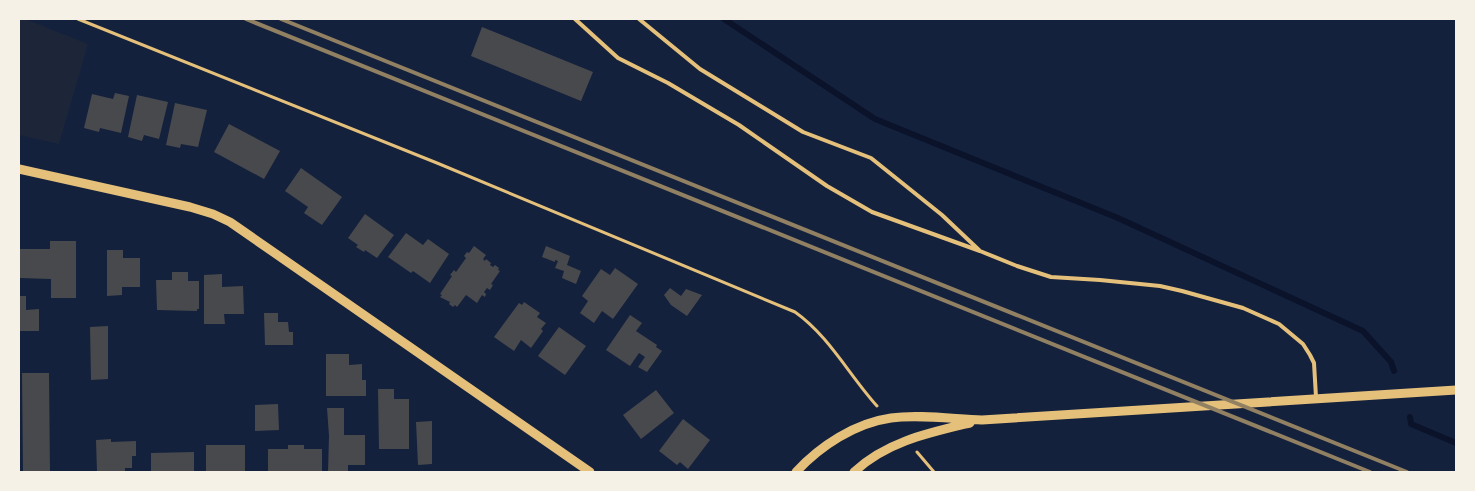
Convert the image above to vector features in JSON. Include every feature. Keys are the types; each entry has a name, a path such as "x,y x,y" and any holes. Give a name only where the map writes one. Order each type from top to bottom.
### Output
{"street":[{"path":"19,169 190,207 213,214 230,222 590,472"},
{"path":"796,472 821,450 849,432 870,423 889,418 982,420 1456,390"},
{"path":"856,471 880,453 907,440 982,420"}],"lane":[{"path":"575,19 618,58 739,125 827,186 872,212 1051,277 1160,286 1243,308 1279,324 1303,344 1310,355 1314,364 1317,400"},
{"path":"639,19 700,69 803,132 871,158 942,215 980,251"}],"path":[{"path":"78,19 437,163 795,312 819,332 861,388 889,418"},
{"path":"907,440 934,472"}],"shaded area":[{"path":"19,19 25,19 88,44 59,144 19,135"}],"building":[{"path":"482,27 593,72 581,101 471,56"},
{"path":"115,93 129,96 121,133 100,128 99,132 84,128 92,94 113,99"},
{"path":"137,95 168,102 159,139 144,135 142,141 128,137"},
{"path":"175,103 207,110 198,147 181,144 180,148 166,145"},
{"path":"229,124 280,151 264,179 214,152"},
{"path":"301,168 342,197 322,225 304,213 308,207 285,191"},
{"path":"365,214 394,235 377,258 365,250 364,252 356,247 358,245 348,238"},
{"path":"406,233 423,245 428,239 449,254 430,283 388,257"},
{"path":"50,241 76,241 76,298 51,298 51,279 20,278 20,249 50,249"},
{"path":"474,246 486,255 483,259 485,261 486,259 491,263 490,265 493,267 495,265 500,271 491,284 493,285 490,290 487,288 484,292 486,294 485,297 482,295 477,303 466,295 457,307 455,305 453,307 449,304 450,302 440,297 442,295 440,294 452,276 450,275 454,270 456,272 466,258 464,256"},
{"path":"546,246 570,256 567,265 581,271 576,284 562,278 564,271 555,268 558,261 555,260 555,262 542,257"},
{"path":"107,250 123,250 123,258 140,258 140,287 122,287 122,295 107,296"},
{"path":"615,268 638,284 613,319 602,311 594,323 580,313 588,301 582,296 601,269 610,275"},
{"path":"172,272 188,272 188,281 199,281 199,309 197,311 157,310 156,280 172,280"},
{"path":"222,274 222,287 243,286 244,314 224,314 225,324 204,324 204,275"},
{"path":"670,288 681,296 686,289 702,295 687,316 671,305 664,295"},
{"path":"19,296 26,296 26,310 39,309 39,331 19,331"},
{"path":"524,302 540,313 537,317 546,323 541,329 543,331 531,348 521,340 514,351 494,337 519,303 522,305"},
{"path":"264,313 278,313 278,322 288,322 289,332 293,332 293,345 265,345"},
{"path":"630,315 642,323 636,331 657,345 656,347 662,351 647,372 638,367 645,357 639,353 630,366 606,350"},
{"path":"108,326 108,379 91,380 90,327"},
{"path":"559,327 586,346 565,375 538,356"},
{"path":"326,354 349,354 349,365 362,364 362,380 366,380 366,396 326,396"},
{"path":"22,373 49,373 50,472 23,472"},
{"path":"378,389 394,389 394,399 409,399 409,449 379,449"},
{"path":"656,390 674,413 641,439 623,415"},
{"path":"278,404 279,430 255,431 255,405"},
{"path":"327,408 344,408 344,435 365,435 365,465 348,465 348,472 328,472 329,436"},
{"path":"683,419 710,440 688,469 680,462 677,465 659,451"},
{"path":"432,421 432,464 418,465 416,422"},
{"path":"111,439 111,442 136,441 136,456 132,456 132,468 125,468 125,472 97,472 96,440"},
{"path":"206,445 245,445 245,472 206,472"},
{"path":"288,445 304,445 304,449 322,449 322,472 268,472 268,449 288,449"},
{"path":"194,452 194,472 151,472 151,453"}],"waterway":[{"path":"724,19 875,119 1118,218 1363,331 1391,362 1394,371"},
{"path":"1410,417 1411,424 1456,443"}],"railway":[{"path":"246,19 1370,472"},
{"path":"281,19 1407,472"}]}
